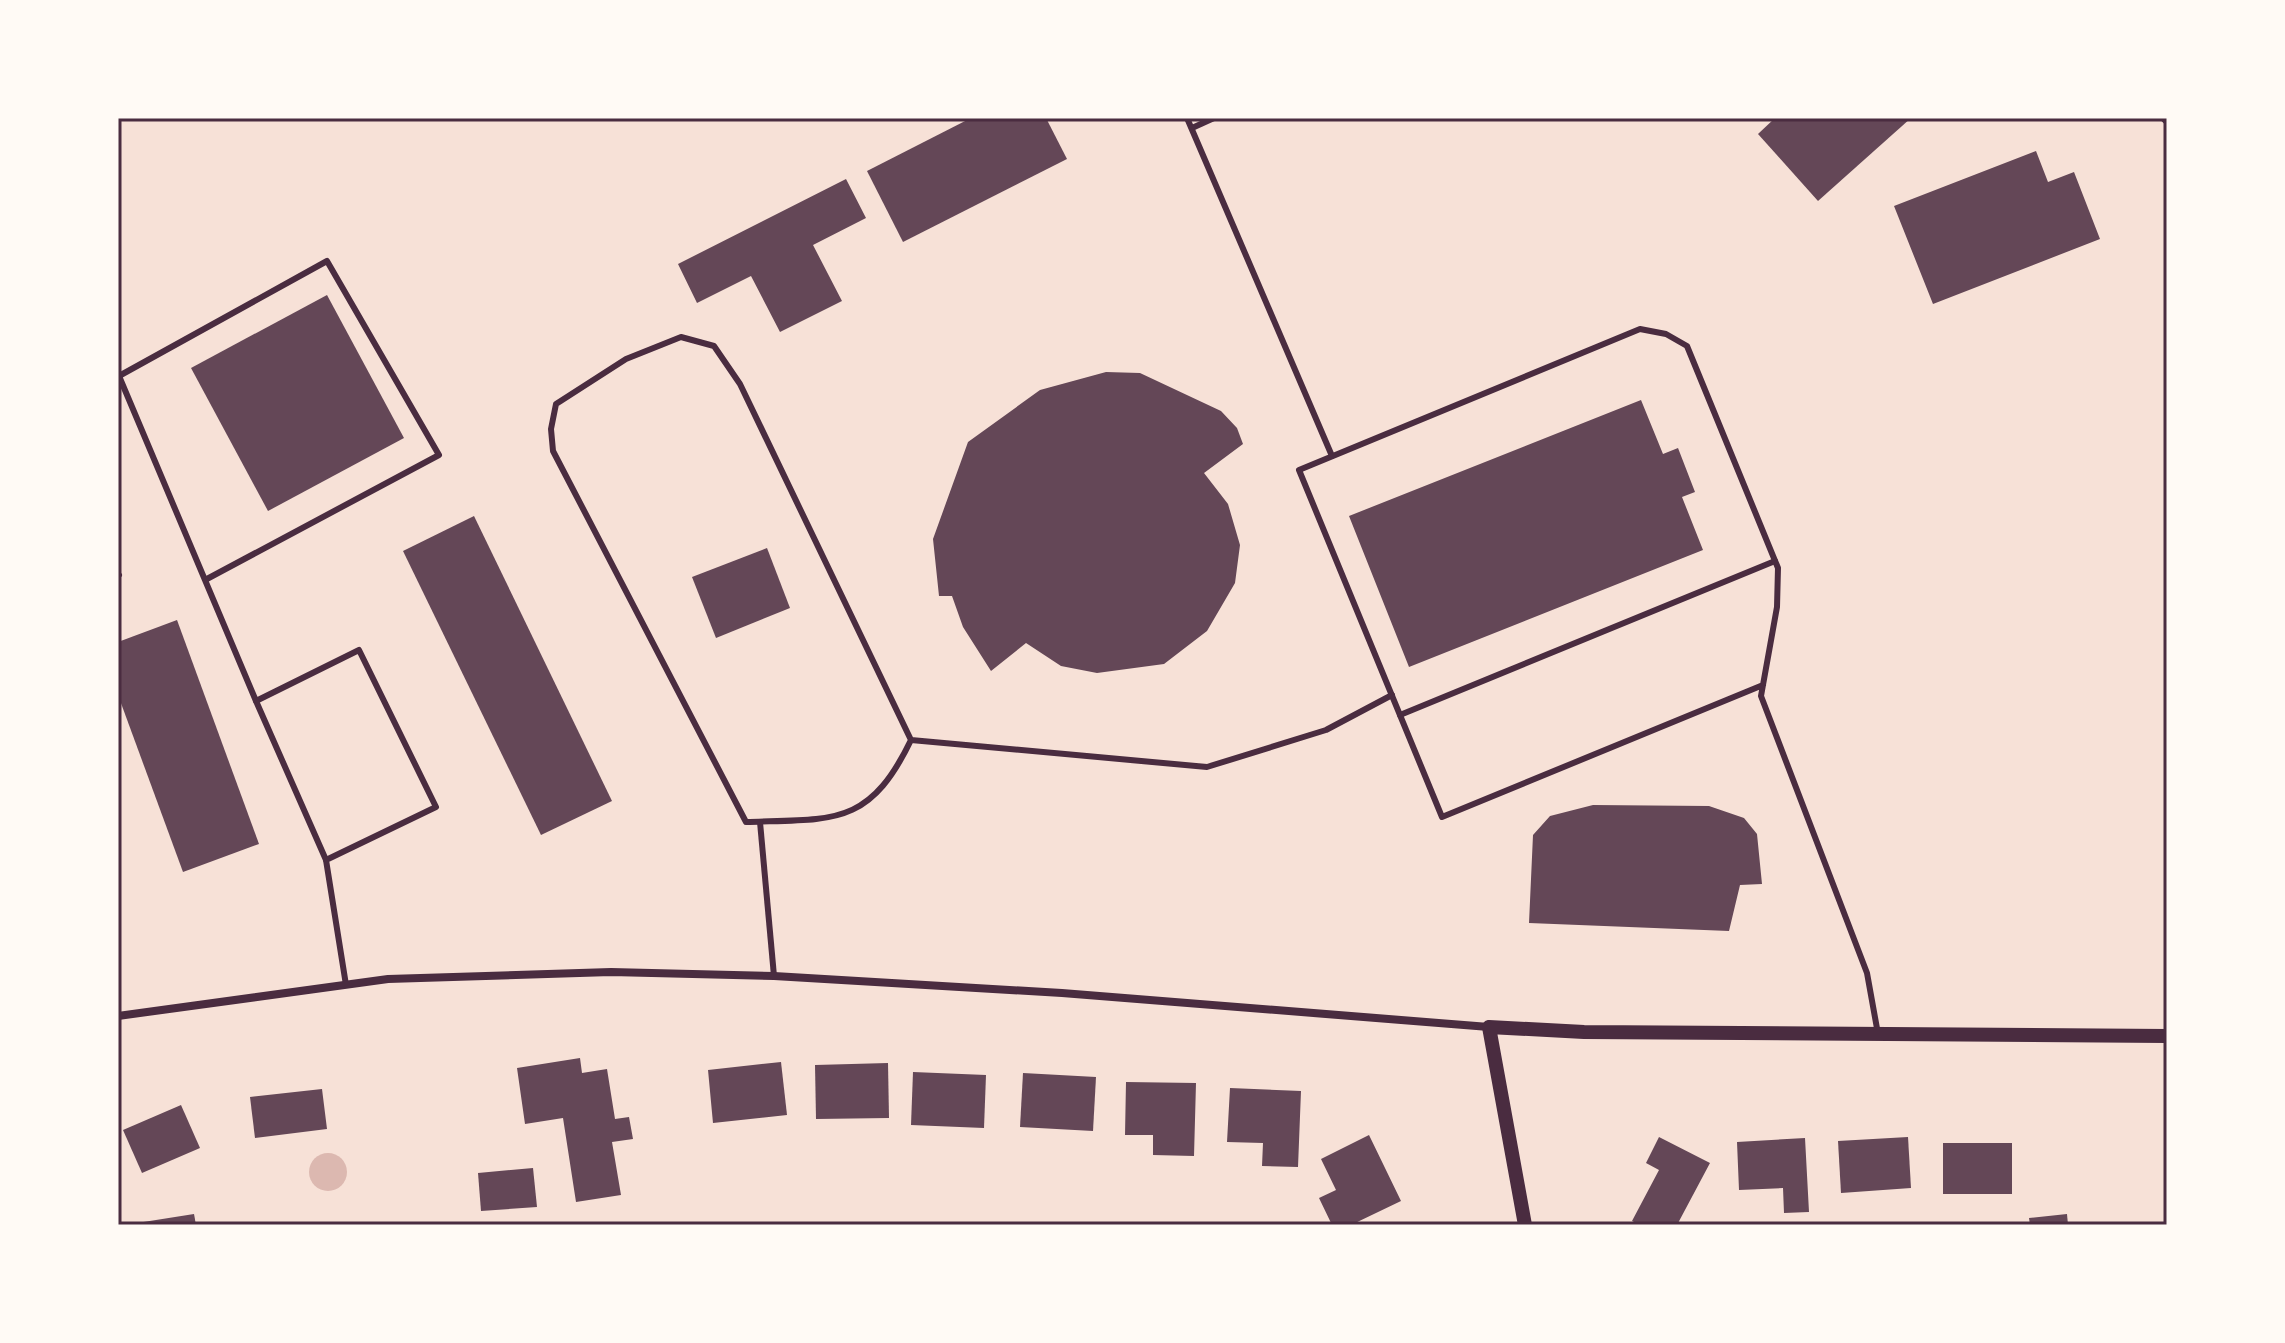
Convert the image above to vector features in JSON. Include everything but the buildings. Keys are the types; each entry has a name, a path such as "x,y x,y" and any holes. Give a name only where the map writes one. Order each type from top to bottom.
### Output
{"street":[{"path":"118,1016 388,979 611,972 774,976 1062,993 1489,1027 2167,1036"},
{"path":"1489,1027 1525,1225"}],"lane":[{"path":"1187,118 1332,456"},
{"path":"1192,128 1214,118"},
{"path":"205,580 439,455 327,261 119,376 256,701 326,860 346,985"},
{"path":"1763,685 1442,817 1299,470 1640,329 1666,334 1687,346 1775,561 1777,607 1763,685 1761,696 1867,973 1878,1034"},
{"path":"681,337 714,346 740,384 911,740 894,775 862,807 817,819 746,822 553,451 551,429 556,404 626,359 681,337"},
{"path":"1400,715 1775,561"},
{"path":"256,701 359,650 436,807 326,860"},
{"path":"911,740 1207,767 1326,730 1392,695"},
{"path":"760,822 774,976"}],"shaded area":[{"path":"328,1153 342,1158 347,1172 342,1186 328,1191 314,1186 309,1172 314,1158"}]}
